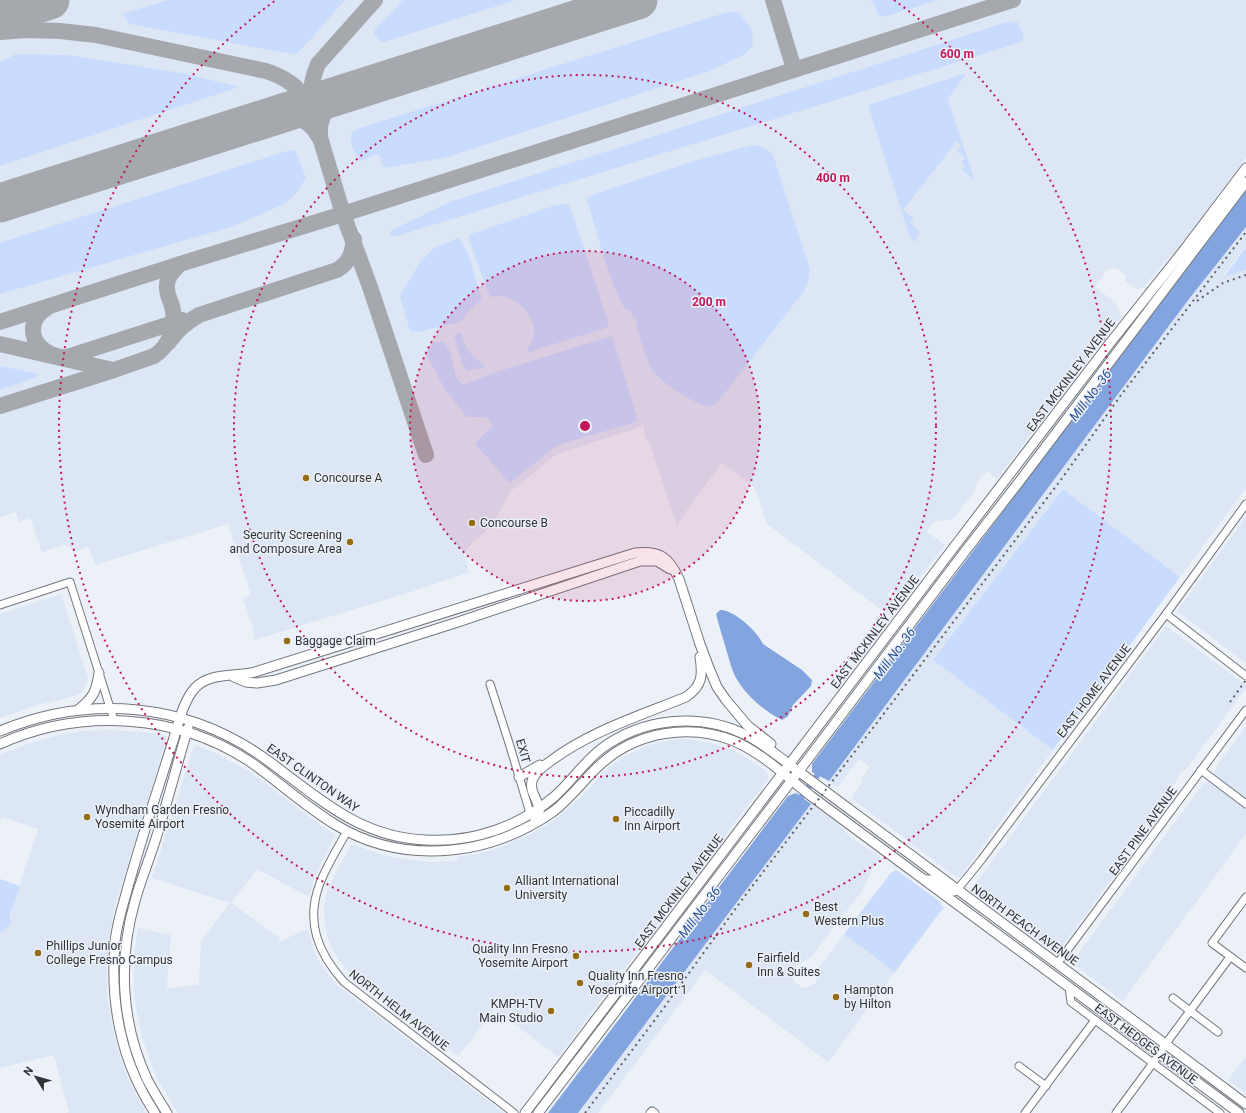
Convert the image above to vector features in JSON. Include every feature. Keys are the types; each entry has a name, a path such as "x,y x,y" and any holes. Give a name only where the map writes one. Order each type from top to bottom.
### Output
{"main road":[{"name":"EAST MCKINLEY AVENUE","path":"525,1113 954,547 1246,168"},
{"name":"EAST MCKINLEY AVENUE","path":"538,1113 1246,182"},
{"path":"1141,305 1148,311"},
{"path":"1067,418 1064,414 1066,408 1092,375 1110,343"},
{"path":"1019,482 1032,455 1052,428 1054,422 1052,419"},
{"path":"154,1113 145,1099 134,1076 123,1045 115,1010 115,941 125,896 138,850 180,718 188,698 195,688 205,681 217,677 244,675 255,672 634,553 656,553 669,562 674,568 700,644 717,687 747,725 784,753 790,765"},
{"path":"229,676 246,682 257,683 276,680 640,561 657,561 664,564 672,570 679,579"},
{"path":"483,600 487,612"},
{"path":"519,777 605,731 686,697 699,684 702,675 700,644"},
{"path":"78,710 89,701 95,692 99,673"},
{"name":"EAST CLINTON WAY","path":"0,731 36,718 78,710 110,708 130,709 150,711 180,718 220,732 252,749 331,808 351,820 384,833 420,840 448,840 474,836 502,828 540,808 561,790 589,759 610,743 632,731 666,722 701,722 736,730 757,741 790,765"},
{"name":"EAST CLINTON WAY","path":"0,744 32,732 61,725 91,721 114,720 149,724 176,730 213,742 244,758 328,820 347,831 369,841 418,851 440,851 471,848 497,841 520,832 537,822 565,801 591,773 609,757 632,744 659,734 692,732 726,738 744,746 783,774"},
{"path":"167,1113 147,1079 136,1051 128,1020 124,978 126,942 136,899 157,836 190,721"},
{"path":"537,822 540,808 532,792 532,780 540,769 556,756"},
{"name":"NORTH PEACH AVENUE","path":"790,765 1246,1104"},
{"name":"NORTH PEACH AVENUE","path":"783,774 1239,1113"},
{"path":"347,831 356,829 386,839 404,842 420,840"},
{"path":"644,974 657,948 687,907 687,900"},
{"path":"998,934 1015,942 1046,964 1052,966 1057,964"},
{"path":"1052,975 1057,974 1062,976 1092,997 1110,1003"},
{"path":"1195,1081 1214,1088 1246,1111"}],"street":[{"name":"EAST HOME AVENUE","path":"957,890 987,853 1166,614 1246,504"},
{"path":"0,604 70,582 114,720"},
{"path":"1166,614 1246,676"},
{"name":"EXIT","path":"490,684 530,814 537,822"},
{"name":"EAST PINE AVENUE","path":"1057,964 1246,710"},
{"path":"1201,770 1246,804"},
{"name":"NORTH HELM AVENUE","path":"347,831 322,879 315,902 314,918 317,940 327,961 344,982 514,1113"},
{"path":"923,878 932,879 951,892 957,890"},
{"path":"125,896 136,899"},
{"path":"1246,897 1212,943 1246,968"},
{"path":"1116,1113 1230,957"},
{"name":"EAST HEDGES AVENUE","path":"1069,987 1071,1002 1220,1113"},
{"path":"1173,998 1218,1032"},
{"path":"1025,1113 1095,1020"},
{"path":"1019,1066 1046,1086"}],"shaded area":[{"path":"0,0 1246,0 1246,158 1174,254 1171,255 1143,288 1136,289 1125,281 1126,275 1116,268 1108,269 1095,287 1116,303 1121,317 997,479 987,471 977,482 975,491 953,519 934,522 926,531 945,545 904,599 892,589 887,595 900,605 891,617 767,524 755,488 723,463 687,510 677,526 649,441 645,438 644,426 557,454 510,492 493,524 475,539 464,554 469,572 414,591 254,640 253,628 243,598 251,595 228,524 95,565 89,547 73,552 70,547 64,545 42,552 30,518 19,522 16,512 0,517"},
{"path":"168,0 345,0 302,49 297,53 291,54 130,24 123,15 125,13"},
{"path":"403,0 516,0 384,42 380,41 374,34 375,29"},
{"path":"869,0 939,0 883,17 878,15 874,3"},
{"path":"731,11 739,13 752,30 753,45 745,54 710,71 444,158 384,168 379,154 360,161 353,147 351,136 357,129"},
{"path":"1016,21 1024,37 1022,41 1012,45 397,236 391,236 390,232 394,229 450,202 1004,23"},
{"path":"16,54 67,55 182,73 239,87 0,166 0,63"},
{"path":"967,73 948,100 974,178 969,180 971,177 962,170 965,165 961,162 965,158 957,151 961,146 957,141 903,210 914,218 910,223 920,232 916,237 915,243 909,235 868,105"},
{"path":"753,145 764,148 773,155 810,270 804,291 718,402 707,406 695,402 678,392 657,376 650,367 636,325 638,320 633,318 632,312 623,306 613,284 587,199 593,195 673,168"},
{"path":"293,150 296,152 306,178 294,196 282,205 234,226 0,294 0,243"},
{"path":"565,204 570,206 609,325 606,328 529,352 527,351 532,340 534,327 529,316 521,306 511,299 502,296 490,297 468,237 471,234 556,205"},
{"path":"1246,227 1246,246 1223,276 1246,270 1246,488 1180,577 1063,489 934,660 1053,750 960,877 956,877 851,798 862,783 861,779 870,767 859,759 837,788 829,781 1189,299"},
{"path":"459,238 469,256 482,300 465,315 462,321 418,332 410,331 400,296 419,264 435,247"},
{"path":"1246,247 1246,270 1224,277"},
{"path":"461,332 464,343 469,352 486,366 485,367 467,371 462,364 454,335"},
{"path":"612,336 637,417 636,422 558,445 509,483 475,443 493,426 486,417 467,417 445,390 426,353 433,343 443,341 449,349 456,377 463,385 493,373"},
{"path":"0,366 35,373 37,375 36,377 0,390"},
{"path":"1063,489 1180,577 1053,750 933,660"},
{"path":"1246,517 1246,663 1177,611"},
{"path":"61,594 88,678 85,687 82,692 74,696 38,705 0,718 0,614"},
{"path":"1166,626 1246,685 1246,688 1184,772 1182,771 1167,796 1121,858 1125,861 1059,951 1056,952 974,890 973,887"},
{"path":"1246,726 1246,834 1123,1001 1073,964 1073,961 1203,784 1206,783 1216,770 1216,767"},
{"path":"108,730 143,732 166,736 167,739 116,902 109,938 107,962 107,996 114,1037 127,1076 146,1113 65,1113 69,1112 54,1055 0,1068 0,933 12,923 9,917 38,829 2,817 0,821 0,755 30,743 55,736 82,731"},
{"path":"679,739 711,743 737,752 765,770 769,775 768,779 558,1057 495,1009 458,1056 356,978 338,959 327,935 324,909 330,884 351,845 392,857 430,862 458,861 457,857 478,854 498,848 531,834 552,822 581,797 608,768 624,757 646,746"},
{"path":"195,746 215,753 250,772 335,836 315,876 309,897 257,869 231,903 280,938 278,942 308,929 317,957 337,985 504,1113 178,1113 154,1072 143,1040 134,991 134,957 138,928 171,935 167,988 199,985 201,941 230,903 152,878 193,748"},
{"path":"811,804 838,824 845,832 867,849 878,854 880,859 872,870 862,891 811,957 795,967 792,975 793,980 801,987 806,988 816,982 819,967 844,934 895,972 828,1062 705,970 598,1113 578,1113"},
{"path":"896,870 939,901 944,907 895,972 844,934 891,873"},
{"path":"0,879 20,886 9,917 12,923 0,933"},
{"path":"1246,1056 1246,1093 1228,1080"}],"water":[{"path":"1246,190 1246,227 1189,299 829,781 812,772 812,764"},
{"path":"720,610 732,613 738,617 756,633 763,644 802,670 812,680 811,686 793,705 788,716 782,720 768,712 749,696 735,676 716,614"},
{"path":"796,793 811,804 578,1113 548,1113 788,796"}],"waterway":[{"name":"Mill No. 36","path":"797,803 821,770"}],"taxiway":[{"path":"7,30 61,0"},
{"path":"375,0 318,64 310,93 310,104 343,214 370,287 426,455"},
{"path":"773,0 794,69"},
{"path":"0,322 1013,0"},
{"path":"0,32 27,30 60,31 96,35 266,71 291,83 301,92 310,104"},
{"path":"320,133 321,122 328,107 341,96 365,87"},
{"path":"261,120 278,117 294,117 301,119 307,123 319,137"},
{"path":"168,343 182,327 199,315 337,270 348,261 354,239"},
{"path":"0,406 114,370 154,356 160,352 168,341 174,320 172,306 167,291 167,282 171,273 180,264"},
{"path":"48,307 36,318 33,325 33,332 38,344 44,350 57,357 67,357 182,320"},
{"path":"0,344 113,370"}],"runway":[{"path":"0,16 50,0"},
{"path":"0,203 638,0"}],"railway":[{"path":"585,1113 744,897 1063,477 1121,395 1246,232"},
{"path":"1197,301 1223,283 1246,275"},
{"path":"1230,702 1246,680"}],"place":[{"name":"Concourse A","path":"306,478"},
{"name":"Concourse B","path":"472,523"},
{"name":"Security Screening and Composure Area","path":"350,542"},
{"name":"Baggage Claim","path":"287,641"},
{"name":"Wyndham Garden Fresno Yosemite Airport","path":"87,817"},
{"name":"Piccadilly Inn Airport","path":"616,819"},
{"name":"Alliant International University","path":"507,888"},
{"name":"Best Western Plus","path":"806,914"},
{"name":"Phillips Junior College Fresno Campus","path":"38,953"},
{"name":"Quality Inn Fresno Yosemite Airport","path":"576,956"},
{"name":"Fairfield Inn & Suites","path":"749,965"},
{"name":"Quality Inn Fresno Yosemite Airport 1","path":"580,983"},
{"name":"Hampton by Hilton","path":"836,997"},
{"name":"KMPH-TV Main Studio","path":"551,1011"}]}
